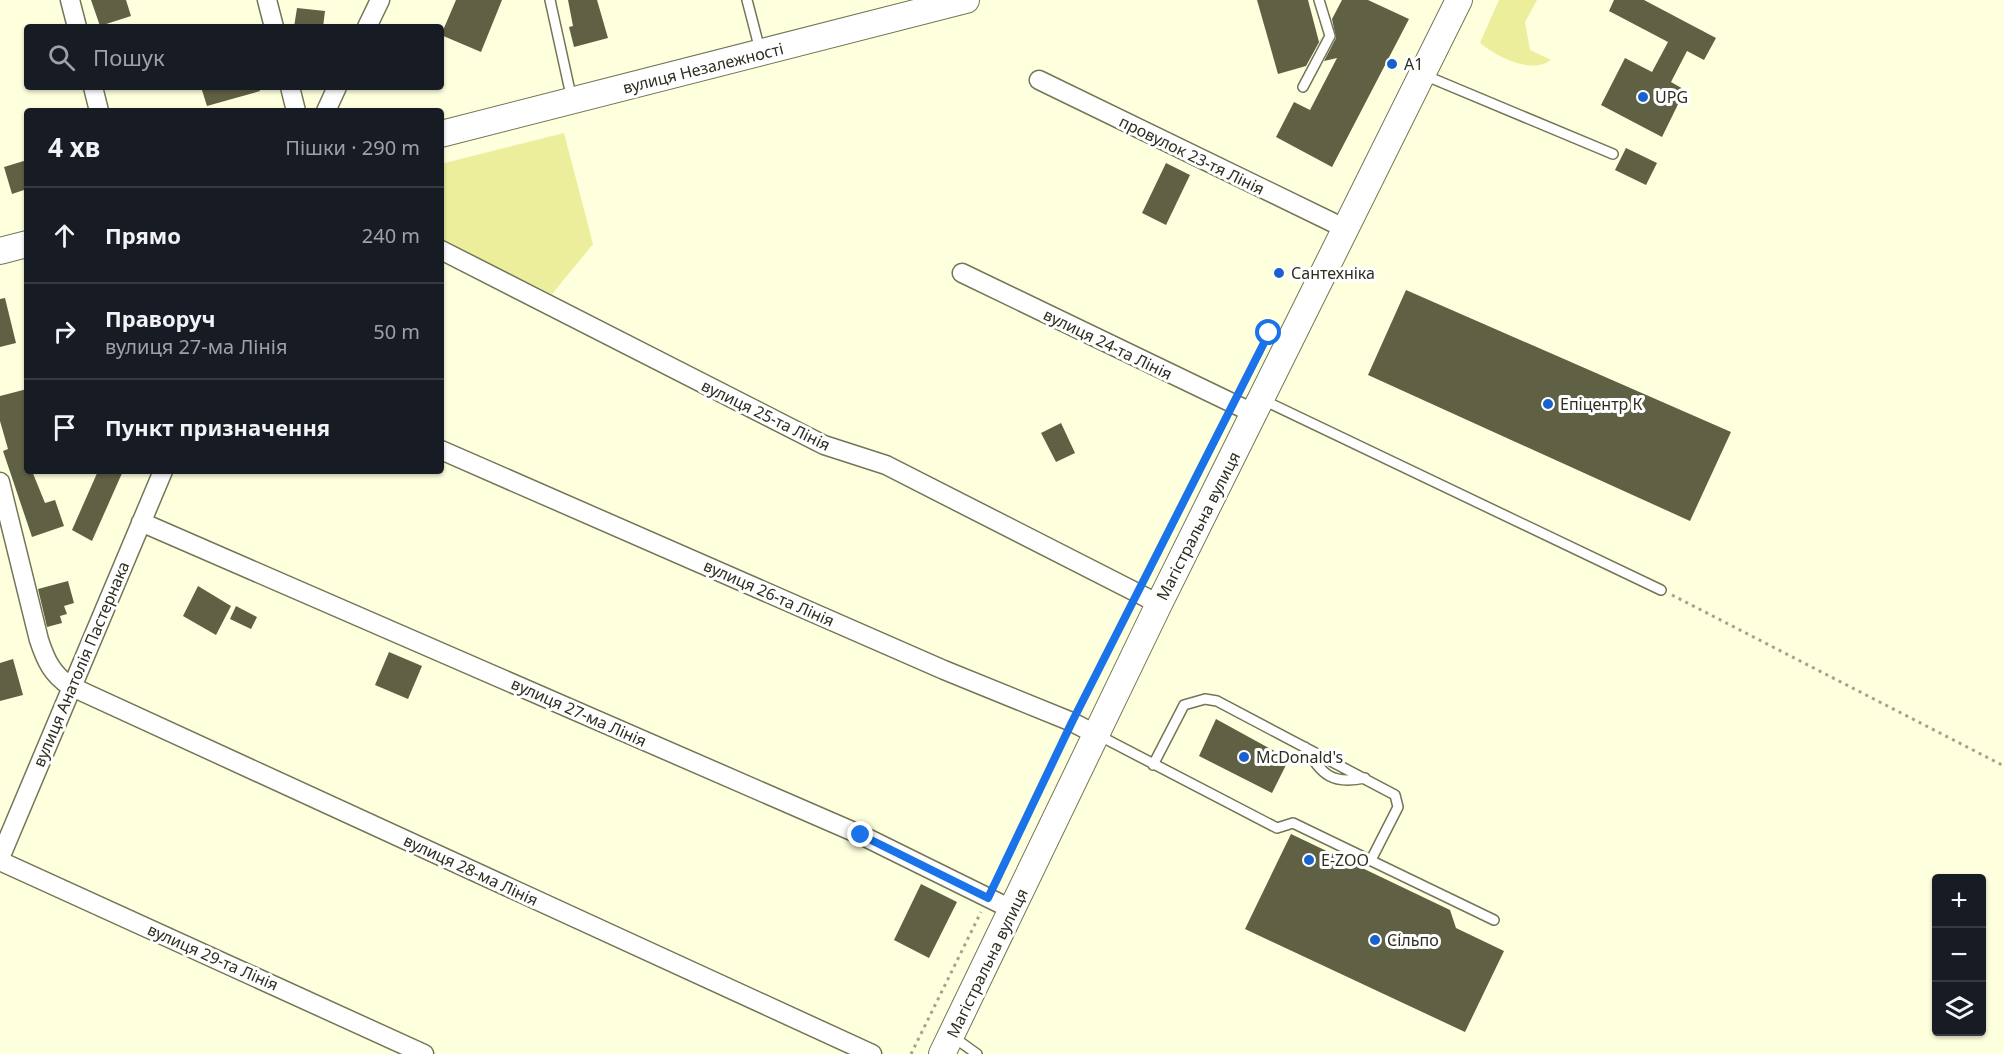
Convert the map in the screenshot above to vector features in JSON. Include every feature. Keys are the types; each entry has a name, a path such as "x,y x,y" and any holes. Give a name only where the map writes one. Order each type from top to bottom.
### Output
{"main road":[{"name":"вулиця Незалежності","path":"444,133 761,53 923,5 966,0"},
{"name":"Магістральна вулиця","path":"947,1045 1097,735 1148,599 1258,407 1459,0"},
{"path":"0,251 24,245"}],"street":[{"path":"70,0 76,24"},
{"path":"267,0 273,24"},
{"path":"368,24 380,0"},
{"name":"провулок 23-тя Лінія","path":"1039,80 1346,229"},
{"path":"94,90 98,108"},
{"path":"291,90 295,108"},
{"path":"328,108 336,90"},
{"name":"вулиця 25-та Лінія","path":"444,252 824,445 886,465 1148,599"},
{"name":"вулиця 24-та Лінія","path":"962,273 1258,407"},
{"name":"вулиця 26-та Лінія","path":"444,451 944,670 1072,722 1097,735"},
{"name":"вулиця Анатолія Пастернака","path":"1,851 162,474"},
{"name":"вулиця 28-ма Лінія","path":"0,482 46,660 56,677 70,686 872,1054"},
{"name":"вулиця 27-ма Лінія","path":"141,522 861,835 1013,910"},
{"name":"вулиця 29-та Лінія","path":"1,851 424,1054"}],"lane":[{"path":"550,0 572,101"},
{"path":"747,0 761,53"},
{"path":"1303,87 1329,36 1319,0"},
{"path":"1422,74 1613,154"},
{"path":"1258,407 1661,590"},
{"path":"1153,765 1184,705 1205,699 1217,701 1389,790 1398,800 1398,807 1371,860"},
{"path":"1097,735 1277,828 1293,823 1494,920"},
{"path":"1304,746 1322,772 1341,782 1365,778"},
{"path":"947,1045 977,1054"}],"path":[{"path":"911,1054 1072,722 1148,599 1170,530"},
{"path":"1661,590 2004,766"}],"green space":[{"path":"1499,0 1537,0 1525,22 1530,50 1551,60 1534,66 1524,65 1504,58 1480,43"},
{"path":"564,133 593,244 552,294 444,241 444,163"}],"building":[{"path":"91,0 126,0 131,16 99,24"},
{"path":"456,0 502,0 481,52 444,36 444,28"},
{"path":"568,0 597,0 608,38 574,47 569,27 573,26"},
{"path":"1257,0 1308,0 1319,42 1323,35 1306,66 1278,74"},
{"path":"1342,0 1368,0 1409,19 1332,167 1276,137 1294,102 1310,110 1337,58 1324,61 1336,38 1332,19"},
{"path":"1614,0 1644,0 1716,38 1704,60 1687,51 1671,82 1685,90 1662,137 1601,105 1625,58 1652,72 1668,42 1609,11"},
{"path":"297,8 325,11 323,24 294,24"},
{"path":"202,90 260,90 260,91 207,106"},
{"path":"1626,148 1657,163 1646,185 1615,170"},
{"path":"24,161 24,190 12,194 4,167"},
{"path":"1166,163 1190,175 1166,225 1142,213"},
{"name":"Епіцентр К","path":"1406,290 1731,432 1690,521 1368,375"},
{"path":"5,298 16,343 0,347 0,299"},
{"path":"24,390 24,474 33,474 45,503 55,500 64,526 32,537 3,451 8,449 0,421 0,396"},
{"path":"1061,423 1075,453 1056,462 1041,433"},
{"path":"97,474 122,474 92,541 72,530"},
{"path":"68,581 74,603 64,606 67,614 60,616 62,623 47,627 38,589"},
{"path":"198,586 231,606 216,635 183,616"},
{"path":"236,606 257,617 251,629 230,619"},
{"path":"389,652 422,666 408,699 375,685"},
{"path":"13,659 23,695 0,701 0,663"},
{"name":"McDonald's","path":"1216,719 1289,759 1272,793 1199,756"},
{"name":"Сільпо","path":"1291,834 1450,910 1456,928 1504,951 1465,1032 1245,929"},
{"path":"921,884 957,902 929,958 894,940"}],"place":[{"name":"А1","path":"1392,64"},
{"name":"UPG","path":"1643,97"},
{"name":"Сантехніка","path":"1279,273"},
{"name":"Епіцентр К","path":"1548,404"},
{"name":"McDonald's","path":"1244,757"},
{"name":"E-ZOO","path":"1309,860"},
{"name":"Сільпо","path":"1375,940"}],"route":[{"path":"861,835 988,898 1072,722 1269,333"}]}
